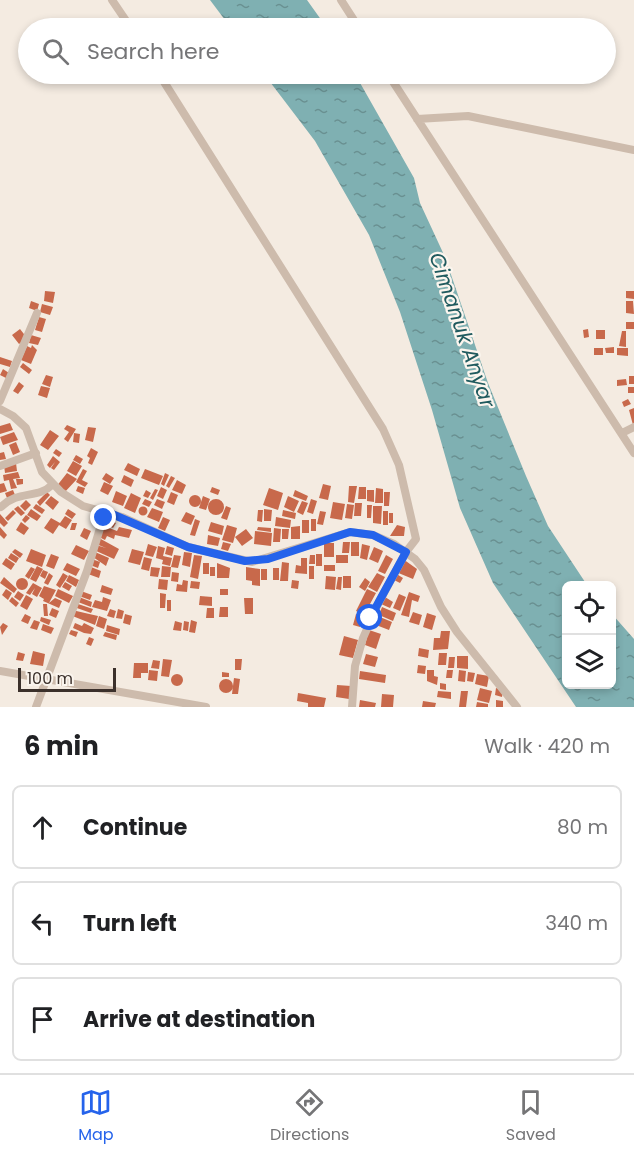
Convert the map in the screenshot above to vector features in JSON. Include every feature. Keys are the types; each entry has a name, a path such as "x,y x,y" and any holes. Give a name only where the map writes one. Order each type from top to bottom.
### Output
{"street":[{"path":"112,0 124,18"},
{"path":"341,0 353,18"},
{"path":"165,84 290,277 391,443 399,465 416,535 415,543 406,552 363,638 355,666 352,707"},
{"path":"395,84 634,453"},
{"path":"417,118 468,116 634,150"},
{"path":"0,401 37,313"},
{"path":"0,409 26,428 42,472 52,485 83,506 122,517 188,547 245,561 268,559 350,532 373,535 406,552 424,570 441,607 468,648 517,707"},
{"path":"622,433 634,427"},
{"path":"0,466 36,453"},
{"path":"1,507 19,495 43,492 52,485"},
{"path":"36,707 87,571 105,512"},
{"path":"0,671 206,707"}],"water":[{"path":"210,0 307,0 320,18 224,18"},
{"name":"Cimanuk Anyar","path":"272,84 361,84 414,178 420,203 445,257 488,383 526,476 548,526 584,581 562,581 562,686 493,583 460,508 432,410 400,312 369,235 315,141"},
{"path":"616,619 634,639 634,707 576,707 564,689 616,689"}],"building":[{"path":"45,291 55,292 53,303 44,301"},
{"path":"626,291 634,291 634,299 626,298"},
{"path":"31,301 39,304 37,311 29,308"},
{"path":"626,301 633,301 634,314 626,313"},
{"path":"42,304 53,307 50,315 40,312"},
{"path":"39,317 46,319 42,332 35,330"},
{"path":"626,322 634,322 634,329 626,329"},
{"path":"20,329 27,338 19,344 12,335"},
{"path":"588,329 589,337 584,338 583,330"},
{"path":"596,330 605,330 605,339 596,339"},
{"path":"622,331 626,331 626,347 619,346"},
{"path":"31,335 41,338 38,345 29,343"},
{"path":"32,345 37,350 31,364 21,360 27,346 31,348"},
{"path":"614,347 614,353 606,353 605,348"},
{"path":"594,348 603,348 603,355 594,355"},
{"path":"617,348 628,348 628,356 617,355"},
{"path":"0,357 12,361 10,367 0,364"},
{"path":"23,363 32,370 29,374 20,367"},
{"path":"3,369 9,373 6,378 0,375"},
{"path":"46,375 53,377 50,387 42,384"},
{"path":"629,376 634,376 634,384 629,384"},
{"path":"626,379 627,385 617,386 617,380"},
{"path":"19,382 24,386 18,394 13,391"},
{"path":"41,386 50,388 47,398 38,395"},
{"path":"628,387 634,387 634,393 628,393"},
{"path":"628,399 631,404 624,407 622,402"},
{"path":"634,408 634,424 633,425 629,410"},
{"path":"10,423 13,430 0,434 0,426"},
{"path":"67,425 76,429 68,442 64,439 69,432 64,429"},
{"path":"88,427 96,428 93,442 85,440"},
{"path":"50,430 59,436 48,450 40,445"},
{"path":"14,432 18,440 3,445 0,437"},
{"path":"74,433 80,434 79,443 73,442"},
{"path":"16,442 20,452 13,455 9,445"},
{"path":"91,448 98,452 92,465 88,463 90,458 87,456"},
{"path":"56,449 62,453 59,457 53,453"},
{"path":"4,452 6,459 0,460 0,453"},
{"path":"76,455 83,459 80,464 73,460"},
{"path":"53,456 60,462 54,470 51,468 55,462 50,468 47,465"},
{"path":"73,461 82,466 76,476 67,471"},
{"path":"16,463 17,471 5,473 4,465"},
{"path":"128,463 140,469 137,476 124,470"},
{"path":"83,469 87,471 82,480 88,483 85,487 76,482"},
{"path":"145,469 163,476 159,485 141,478"},
{"path":"18,472 20,478 13,479 17,488 11,489 9,480 4,481 3,475"},
{"path":"67,473 77,479 64,493 56,487"},
{"path":"106,473 114,478 110,484 102,479"},
{"path":"165,473 169,475 164,486 161,484"},
{"path":"124,475 134,480 131,487 121,482"},
{"path":"171,476 175,478 169,488 166,486"},
{"path":"16,479 23,479 23,484 17,485"},
{"path":"177,480 186,485 182,494 172,490"},
{"path":"104,482 113,486 108,495 100,491"},
{"path":"4,483 7,491 0,493 0,484"},
{"path":"323,484 331,486 328,500 319,498"},
{"path":"78,486 85,488 83,494 76,491"},
{"path":"349,486 357,486 354,503 348,502"},
{"path":"161,487 167,490 163,499 157,496"},
{"path":"212,487 220,490 218,495 210,492"},
{"path":"359,487 366,487 366,499 358,499"},
{"path":"269,488 283,493 278,510 263,505"},
{"path":"376,488 383,489 383,503 375,503"},
{"path":"155,489 158,490 153,500 150,498"},
{"path":"13,490 15,495 7,498 5,493"},
{"path":"146,490 151,493 148,498 143,496"},
{"path":"295,490 308,496 306,501 293,496"},
{"path":"367,490 374,490 374,502 367,501"},
{"path":"116,491 127,496 123,506 112,502"},
{"path":"47,492 50,495 40,506 37,502"},
{"path":"171,492 178,495 174,505 167,502"},
{"path":"384,492 390,492 389,506 384,506"},
{"path":"131,493 141,498 135,513 124,508"},
{"path":"195,495 201,501 195,507 189,501"},
{"path":"51,496 59,502 53,510 45,503"},
{"path":"203,496 210,499 206,510 199,508"},
{"path":"288,496 299,501 294,512 284,507"},
{"path":"145,499 152,502 149,507 142,504"},
{"path":"157,499 165,502 162,509 154,505"},
{"path":"216,499 222,501 224,507 222,513 216,515 210,513 208,507 210,501"},
{"path":"311,499 317,501 313,514 307,512"},
{"path":"26,500 31,505 25,511 20,506"},
{"path":"302,501 308,503 303,515 297,512"},
{"path":"333,502 345,504 342,520 330,518"},
{"path":"355,503 362,503 361,516 354,516"},
{"path":"36,504 45,510 42,514 33,508"},
{"path":"347,504 354,505 352,519 345,518"},
{"path":"367,505 372,505 371,518 367,518"},
{"path":"18,506 25,513 21,516 14,509"},
{"path":"143,506 148,511 143,516 138,511"},
{"path":"226,506 231,508 227,520 221,518"},
{"path":"373,506 382,506 381,524 373,523"},
{"path":"152,508 163,512 159,522 147,517"},
{"path":"31,509 41,516 37,521 27,515"},
{"path":"68,509 76,514 72,519 65,514"},
{"path":"264,509 272,510 271,521 264,521"},
{"path":"13,510 16,513 8,521 5,518"},
{"path":"258,510 263,510 262,522 257,521"},
{"path":"283,510 296,513 295,519 282,516"},
{"path":"320,511 326,512 323,525 317,524"},
{"path":"383,511 388,511 388,525 383,525"},
{"path":"186,512 195,516 191,525 181,521"},
{"path":"389,513 393,513 393,523 389,523"},
{"path":"0,514 8,523 4,527 0,523"},
{"path":"26,515 30,518 25,523 22,520"},
{"path":"65,516 72,520 66,529 59,525 53,534 44,528 51,518 60,523"},
{"path":"163,517 170,520 165,531 158,528"},
{"path":"276,517 291,520 290,528 275,526"},
{"path":"107,519 116,523 113,528 105,524"},
{"path":"195,519 200,521 195,536 190,535"},
{"path":"311,519 316,519 316,531 311,531"},
{"path":"302,520 309,520 309,533 302,533"},
{"path":"21,522 29,528 24,535 16,530"},
{"path":"211,522 224,526 222,535 208,531"},
{"path":"72,523 77,523 75,530 70,530"},
{"path":"227,525 237,528 233,543 222,540"},
{"path":"397,525 405,527 404,536 390,536"},
{"path":"104,526 117,531 119,527 132,530 129,538 115,535 114,539 107,536 105,540 99,537"},
{"path":"300,526 300,539 291,539 291,527"},
{"path":"0,527 7,535 4,539 0,535"},
{"path":"258,527 271,528 271,532 257,530"},
{"path":"84,528 91,531 87,540 80,536"},
{"path":"274,528 281,529 280,542 273,542"},
{"path":"246,529 253,538 242,546 235,537"},
{"path":"282,529 289,529 288,539 282,539"},
{"path":"255,531 272,533 271,546 254,544"},
{"path":"208,535 220,538 218,546 207,544"},
{"path":"99,538 119,549 114,559 94,550 96,545 106,548 96,544"},
{"path":"223,542 231,544 228,551 221,549"},
{"path":"343,542 350,542 349,553 342,553"},
{"path":"351,542 359,542 359,556 351,556"},
{"path":"324,543 334,543 334,557 324,557"},
{"path":"148,544 157,547 153,557 145,555"},
{"path":"362,544 370,546 367,560 360,558"},
{"path":"76,545 89,551 84,560 71,554"},
{"path":"158,546 165,548 163,556 172,558 170,566 162,564 163,560 156,558"},
{"path":"167,546 174,548 172,556 165,554"},
{"path":"374,547 383,551 378,563 369,559"},
{"path":"15,549 23,554 20,558 12,552"},
{"path":"31,549 46,555 42,567 26,561"},
{"path":"132,549 144,552 140,565 128,562"},
{"path":"95,552 109,558 106,566 93,557"},
{"path":"184,552 192,553 190,567 182,565"},
{"path":"11,553 19,558 16,563 8,558"},
{"path":"51,554 59,557 54,569 46,566"},
{"path":"316,554 322,554 322,566 316,566"},
{"path":"174,555 181,556 178,568 171,567"},
{"path":"194,555 202,556 198,579 190,577"},
{"path":"310,555 315,555 315,564 309,564"},
{"path":"336,555 348,555 348,563 336,563"},
{"path":"386,555 393,559 385,574 378,571"},
{"path":"144,557 152,559 149,571 141,569"},
{"path":"6,558 15,564 11,570 2,564"},
{"path":"301,558 307,558 307,574 295,573 296,565 301,566"},
{"path":"92,559 100,562 98,568 90,565"},
{"path":"403,559 417,569 413,579 396,572"},
{"path":"282,562 289,563 288,581 280,581"},
{"path":"67,563 80,569 76,576 63,570"},
{"path":"203,563 209,563 209,574 203,574"},
{"path":"217,563 230,568 229,578 217,578"},
{"path":"324,565 335,565 335,571 324,571"},
{"path":"37,566 43,569 36,582 30,579"},
{"path":"162,566 171,567 170,577 161,577"},
{"path":"309,566 314,566 314,579 309,579"},
{"path":"31,567 35,569 29,579 25,576"},
{"path":"91,567 101,571 99,578 88,574"},
{"path":"151,567 160,568 158,577 150,576"},
{"path":"210,567 215,567 215,576 210,576"},
{"path":"246,567 260,569 260,586 252,585 252,581 246,580"},
{"path":"273,568 279,568 279,580 273,580"},
{"path":"261,569 267,569 267,580 261,580"},
{"path":"43,570 48,572 45,579 40,576"},
{"path":"172,572 179,573 178,582 171,581"},
{"path":"49,573 53,576 48,585 44,583"},
{"path":"63,573 68,576 60,588 56,585"},
{"path":"377,573 385,577 377,592 368,587"},
{"path":"395,573 403,578 400,583 392,579"},
{"path":"69,575 79,580 76,587 66,581"},
{"path":"326,576 336,577 335,590 325,589"},
{"path":"343,576 351,576 351,588 343,588"},
{"path":"4,577 17,589 14,593 0,583"},
{"path":"338,577 342,577 341,590 336,589"},
{"path":"24,578 27,579 27,589 20,590 17,589 16,582 17,579"},
{"path":"365,578 370,582 365,591 359,587"},
{"path":"159,579 168,580 167,590 158,589"},
{"path":"183,580 188,581 187,592 176,591 177,584 182,585"},
{"path":"292,580 299,581 298,589 291,588"},
{"path":"191,581 200,582 199,589 190,588"},
{"path":"65,582 72,586 69,591 62,587"},
{"path":"33,583 42,588 37,597 32,594 35,588 30,595 26,593"},
{"path":"102,585 113,589 111,595 100,592"},
{"path":"44,586 56,590 49,603 55,598 62,601 59,608 43,601 44,599 39,596"},
{"path":"6,589 12,593 8,600 2,595"},
{"path":"58,589 73,596 69,603 55,596"},
{"path":"220,589 228,589 228,595 220,595"},
{"path":"367,589 376,593 364,615 356,611"},
{"path":"18,591 24,595 20,601 14,597"},
{"path":"81,591 92,595 90,600 79,596"},
{"path":"409,592 420,596 418,602 412,600 409,617 401,615"},
{"path":"160,593 166,594 165,608 160,608"},
{"path":"399,594 406,597 400,611 393,608"},
{"path":"26,595 33,599 27,610 20,606"},
{"path":"200,596 212,597 212,606 199,605"},
{"path":"12,597 19,603 16,607 9,601"},
{"path":"79,597 92,602 91,607 78,602"},
{"path":"103,597 111,600 107,611 92,607 95,600 102,602"},
{"path":"385,597 393,602 390,608 381,604"},
{"path":"244,598 253,598 253,614 245,614"},
{"path":"167,600 171,600 171,611 167,611"},
{"path":"75,603 93,609 91,613 74,607"},
{"path":"43,604 47,604 48,616 44,616"},
{"path":"220,607 228,607 228,617 219,617"},
{"path":"382,607 396,613 393,621 379,615"},
{"path":"52,608 59,611 56,618 49,615"},
{"path":"207,608 214,608 214,618 206,618"},
{"path":"110,609 116,611 114,618 107,616"},
{"path":"118,609 124,611 122,619 116,618"},
{"path":"72,610 98,616 95,625 70,615"},
{"path":"413,612 422,615 419,625 409,622"},
{"path":"427,613 436,616 432,630 423,627"},
{"path":"25,614 31,617 28,624 21,621"},
{"path":"125,614 132,616 130,625 123,623"},
{"path":"356,614 363,616 360,627 353,625"},
{"path":"99,616 107,619 104,629 96,626"},
{"path":"41,617 51,620 49,625 40,621"},
{"path":"380,617 392,622 389,630 376,625"},
{"path":"34,620 40,622 37,630 30,628"},
{"path":"191,620 197,622 195,633 189,632"},
{"path":"175,621 182,623 181,631 173,630"},
{"path":"184,621 189,622 188,631 183,630"},
{"path":"3,623 8,626 2,635 0,627"},
{"path":"75,623 82,626 84,623 94,628 91,634 84,633 73,628"},
{"path":"43,624 54,628 51,634 41,630"},
{"path":"107,625 120,629 119,635 106,631"},
{"path":"71,630 78,632 76,637 69,634"},
{"path":"369,630 381,634 376,649 365,645"},
{"path":"441,631 450,631 448,649 433,650 434,638 440,638"},
{"path":"105,632 117,635 116,640 103,636"},
{"path":"344,636 358,640 353,658 339,655"},
{"path":"89,637 94,639 91,646 86,644"},
{"path":"419,648 429,650 428,658 418,656"},
{"path":"33,651 45,654 43,666 30,664"},
{"path":"18,652 25,654 23,661 16,660"},
{"path":"439,653 447,653 446,665 438,665"},
{"path":"366,654 378,657 375,667 363,664"},
{"path":"457,656 468,656 468,669 457,668"},
{"path":"449,657 455,657 454,668 448,668"},
{"path":"163,659 172,660 169,677 161,676"},
{"path":"235,659 242,659 241,670 235,670"},
{"path":"153,660 160,661 159,669 151,668"},
{"path":"134,663 148,663 148,673 141,673 141,678 133,678"},
{"path":"418,665 426,666 425,674 417,673"},
{"path":"149,670 158,671 157,681 148,680"},
{"path":"427,670 434,670 434,676 438,677 437,685 427,681"},
{"path":"447,670 453,670 452,678 446,678"},
{"path":"459,670 466,671 465,682 458,681"},
{"path":"360,671 386,675 385,683 359,679"},
{"path":"222,672 229,673 229,677 222,677"},
{"path":"468,672 475,673 473,682 467,681"},
{"path":"179,674 183,680 179,686 175,686 171,678"},
{"path":"477,674 489,676 487,687 475,684"},
{"path":"234,678 240,679 238,694 232,694"},
{"path":"223,679 229,679 233,686 229,693 223,693 219,689 219,683"},
{"path":"440,683 446,684 446,690 440,689"},
{"path":"337,685 351,686 349,699 336,697"},
{"path":"480,688 492,691 489,703 477,700"},
{"path":"496,688 503,690 502,697 495,695"},
{"path":"438,691 451,692 451,699 437,697"},
{"path":"461,691 468,691 466,707 459,707"},
{"path":"298,693 326,698 324,707 308,707 308,703 297,701"},
{"path":"382,694 394,695 393,707 381,707"},
{"path":"360,700 376,703 375,707 359,707"},
{"path":"496,700 503,701 503,707 496,707"},
{"path":"423,701 436,703 435,707 422,707"},
{"path":"477,702 488,704 488,707 476,707"}],"route":[{"path":"104,518 105,512 112,514 188,547 252,562 268,559 339,534 365,532 373,535 406,552 370,618"}]}
